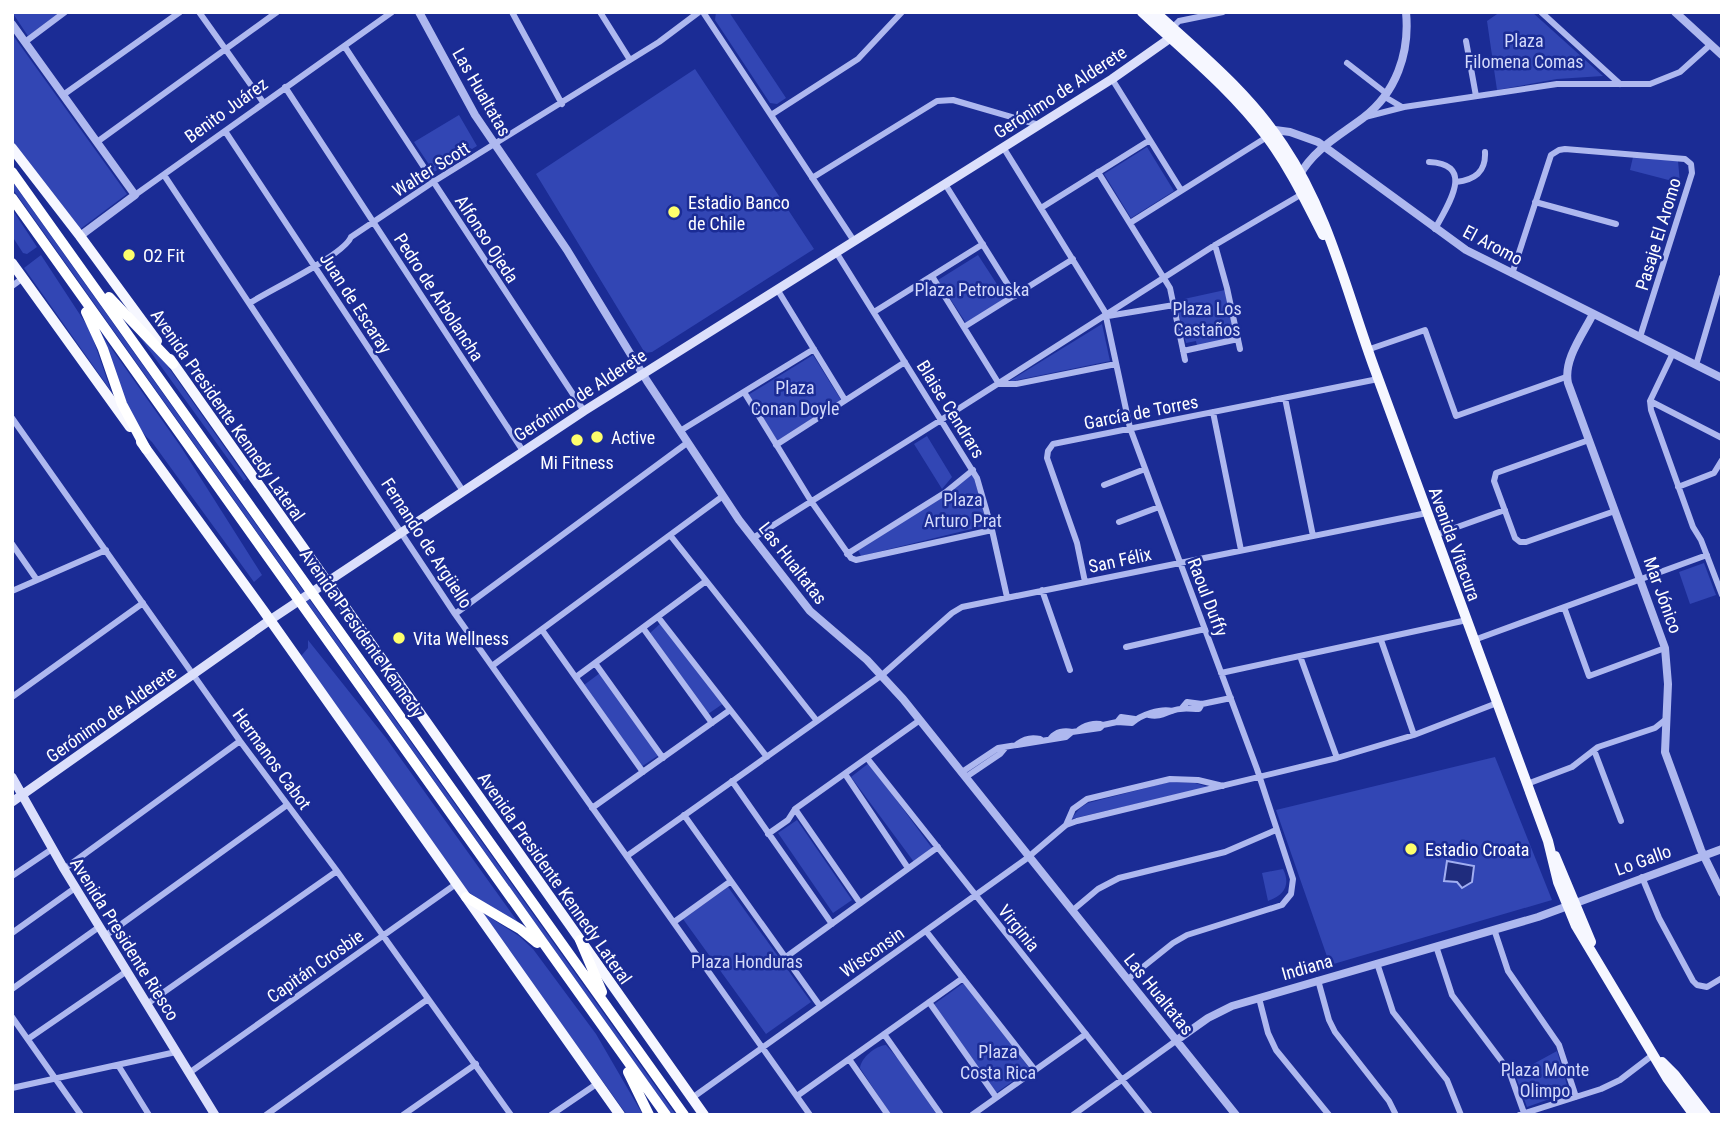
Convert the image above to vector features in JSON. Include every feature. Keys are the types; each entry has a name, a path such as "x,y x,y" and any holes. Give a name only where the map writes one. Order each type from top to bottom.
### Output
{"highway":[{"name":"Avenida Presidente Kennedy","path":"12,169 684,1115"},
{"name":"Avenida Presidente Kennedy","path":"12,198 666,1115"},
{"path":"76,260 173,363"},
{"path":"57,261 95,328 122,404 146,449"},
{"path":"466,897 520,929 556,962"},
{"path":"580,940 616,1020"},
{"path":"613,1042 649,1115"}],"main road":[{"name":"Avenida Vitacura","path":"1142,12 1174,33"},
{"name":"Avenida Vitacura","path":"1155,12 1174,33 1239,90 1323,218 1367,350 1548,841 1562,869 1571,904 1595,956 1620,1000 1667,1078 1694,1115"},
{"name":"Gerónimo de Alderete","path":"12,802 270,620 523,451 642,373 1112,79 1174,33"},
{"name":"Avenida Presidente Kennedy Lateral","path":"12,148 173,363 323,584 704,1115"},
{"name":"Avenida Vitacura","path":"1298,178 1302,194 1335,257"},
{"path":"12,263 270,620 620,1115"},
{"name":"Avenida Presidente Riesco","path":"12,777 75,888 215,1115"},
{"name":"Avenida Vitacura","path":"1654,1054 1675,1074 1706,1115"}],"street":[{"path":"25,41 65,12"},
{"path":"63,95 180,12"},
{"path":"199,12 263,102"},
{"path":"97,142 277,12"},
{"name":"Benito Juárez","path":"80,236 263,102 393,12"},
{"name":"Las Hualtatas","path":"419,12 465,98 495,146 562,242 642,373 752,538 810,611 882,675 920,720 1236,1115"},
{"path":"512,12 562,104"},
{"path":"600,12 630,60"},
{"path":"701,12 854,241"},
{"name":"Walter Scott","path":"250,303 314,266 348,243 351,237 433,182 562,104 701,12"},
{"path":"771,115 858,59 902,12"},
{"path":"1174,33 1179,21 1223,12"},
{"path":"1298,178 1324,146 1364,117 1386,95 1398,73 1404,54 1406,12"},
{"path":"1541,12 1622,85"},
{"path":"1675,12 1722,55"},
{"path":"12,24 135,195"},
{"path":"1466,41 1476,96"},
{"path":"1364,117 1404,107 1557,84 1650,84 1673,76 1687,67 1710,45"},
{"name":"Alfonso Ojeda","path":"345,47 584,411"},
{"path":"1347,63 1404,107"},
{"path":"1112,79 1181,190"},
{"name":"Pedro de Arbolancha","path":"285,87 523,451"},
{"path":"812,178 937,101 953,100 1039,125"},
{"path":"1017,120 1027,132"},
{"name":"Juan de Escaray","path":"225,131 463,491"},
{"path":"1130,223 1267,131"},
{"name":"El Aromo","path":"1267,131 1300,135 1324,146 1466,250 1722,378"},
{"path":"1041,208 1150,140"},
{"name":"Raoul Duffy","path":"1003,147 1106,316 1130,428 1222,673 1293,879 1293,889 1286,902 1278,908 1186,935 1128,979"},
{"name":"Pasaje El Aromo","path":"1512,274 1550,155 1559,150 1678,157 1692,164 1692,173 1640,337"},
{"path":"1456,182 1470,180 1479,175 1486,161 1485,152"},
{"path":"1429,162 1444,164 1454,175 1456,182 1454,194 1435,229"},
{"path":"1098,172 1170,288 1185,360"},
{"name":"Fernando de Argüello","path":"164,175 455,614 810,1115"},
{"path":"945,184 1015,296"},
{"path":"752,538 1302,194"},
{"path":"1535,202 1616,224"},
{"path":"874,312 983,244"},
{"path":"1215,246 1240,349"},
{"name":"Blaise Cendrars","path":"836,252 977,478 1007,597"},
{"path":"964,327 1073,259"},
{"path":"932,276 999,384"},
{"path":"1696,365 1722,277"},
{"path":"12,286 23,278"},
{"path":"777,289 845,400"},
{"path":"1106,316 1174,305"},
{"path":"1367,350 1425,330 1456,416 1566,377 1570,361 1593,314"},
{"path":"1183,351 1238,339"},
{"path":"680,431 814,349"},
{"path":"1673,354 1650,401 1651,410 1693,527 1722,595"},
{"path":"776,445 905,362"},
{"path":"999,384 1016,384 1116,364"},
{"name":"Mar Jónico","path":"1566,377 1665,648 1668,675 1664,733 1666,757 1703,855 1722,894"},
{"name":"García de Torres","path":"1085,582 1077,543 1047,458 1048,451 1055,443 1378,379"},
{"path":"744,392 846,554 856,560 992,530"},
{"path":"1285,398 1312,536"},
{"path":"1650,401 1722,438"},
{"path":"1213,412 1241,550"},
{"name":"Hermanos Cabot","path":"12,418 240,741 337,870 511,1115"},
{"path":"1589,440 1496,474 1494,481 1515,538 1523,542 1615,511"},
{"path":"455,614 687,443"},
{"path":"1678,487 1714,473 1722,460"},
{"path":"1104,485 1145,469"},
{"path":"846,554 946,492 973,470"},
{"path":"492,666 723,496"},
{"path":"1119,522 1159,507"},
{"path":"1435,535 1505,510"},
{"name":"San Félix","path":"626,856 882,675 952,613 971,604 1427,513"},
{"path":"670,535 817,721"},
{"path":"12,544 37,580"},
{"path":"12,591 106,550"},
{"path":"1474,640 1707,555"},
{"path":"576,677 706,581"},
{"path":"1042,590 1070,670"},
{"path":"12,697 144,603"},
{"path":"1564,607 1589,676 1665,648"},
{"path":"658,617 767,757"},
{"path":"1222,673 1467,620"},
{"path":"643,628 712,723"},
{"path":"1126,647 1205,629"},
{"path":"542,630 643,772"},
{"path":"1381,640 1414,735"},
{"path":"1300,656 1337,758"},
{"path":"595,663 663,758"},
{"path":"964,775 991,752 1066,737 1075,732 1117,722 1132,723 1135,719 1167,714 1172,710 1199,709 1202,704 1231,698"},
{"name":"Wisconsin","path":"1066,825 1337,758 1414,735 1497,704"},
{"path":"592,808 730,710"},
{"path":"768,834 788,820 795,809 920,720"},
{"path":"1527,784 1572,767 1594,750 1655,728 1665,720"},
{"path":"1655,728 1664,733"},
{"path":"64,869 240,741"},
{"path":"1594,750 1621,821"},
{"name":"Virginia","path":"867,758 1150,1115"},
{"path":"845,774 908,868"},
{"name":"Wisconsin","path":"692,1098 1030,857 1066,825 1073,809 1087,799 1185,778 1225,786"},
{"path":"732,781 832,924"},
{"path":"12,989 102,932 287,805"},
{"path":"795,809 860,903"},
{"path":"684,815 820,1006"},
{"path":"1073,910 1098,889 1119,878 1225,852 1276,830"},
{"path":"786,957 938,847"},
{"path":"12,876 52,849"},
{"name":"Lo Gallo","path":"1571,904 1722,849"},
{"path":"147,1004 337,870"},
{"path":"1642,877 1659,918 1693,981 1707,987 1722,978"},
{"path":"674,922 731,881"},
{"name":"Capitán Crosbie","path":"189,1073 456,884"},
{"path":"12,933 75,888"},
{"name":"Indiana","path":"1073,1115 1217,1013 1571,904"},
{"path":"1494,929 1508,971 1559,1045 1576,1097"},
{"path":"926,931 1035,1070"},
{"path":"1436,946 1452,995 1509,1071 1515,1084 1521,1114 1612,1084 1654,1054"},
{"path":"1377,963 1393,1012 1447,1080 1461,1115"},
{"path":"28,1039 127,971"},
{"path":"797,1096 962,978"},
{"path":"1318,980 1331,1026 1389,1101 1396,1115"},
{"path":"1259,998 1268,1033 1276,1050 1329,1115"},
{"path":"266,1115 428,999"},
{"path":"929,1002 996,1097"},
{"path":"12,1017 81,1115"},
{"path":"884,1034 941,1115"},
{"path":"972,1115 1086,1034"},
{"path":"12,1088 176,1052"},
{"path":"849,1059 888,1115"},
{"path":"403,1115 476,1064"},
{"path":"118,1065 149,1115"},
{"path":"551,1115 598,1083"}],"green space":[{"path":"12,12 60,12 28,36"},
{"path":"716,12 729,12 786,98 777,104 770,103 715,20"},
{"name":"Plaza Filomena Comas","path":"1500,12 1532,12 1603,76 1557,79 1497,90 1487,21"},
{"path":"12,34 127,194 79,230 12,141"},
{"name":"Estadio Banco de Chile","path":"695,69 814,249 652,352 645,353 536,174"},
{"path":"459,115 477,146 434,172 414,142"},
{"path":"1147,147 1174,191 1131,218 1104,174"},
{"path":"1633,157 1678,161 1680,183 1630,170"},
{"path":"12,181 676,1115 672,1115 12,188"},
{"path":"12,209 37,247 27,254 23,253 12,236"},
{"path":"41,255 90,330 111,391 24,268"},
{"name":"Plaza Petrouska","path":"978,255 1006,298 966,323 938,280"},
{"name":"Plaza Los Castaños","path":"1225,290 1235,338 1197,346 1196,341 1186,343 1178,311 1186,309 1184,299"},
{"path":"1102,324 1110,361 1008,382"},
{"path":"102,335 181,447 262,575 254,582 134,419 121,392"},
{"path":"139,336 164,361 247,479 244,481"},
{"name":"Plaza Conan Doyle","path":"813,355 841,400 777,441 748,395"},
{"path":"927,436 952,477 942,489 914,444"},
{"name":"Plaza Arturo Prat","path":"972,472 988,525 861,556 858,550"},
{"path":"1704,563 1716,595 1690,604 1679,572"},
{"path":"661,623 724,703 708,714 649,634"},
{"path":"308,640 386,738 520,925 468,892 301,656 308,648"},
{"path":"600,673 659,755 641,767 584,685"},
{"name":"Estadio Croata","path":"1495,757 1552,900 1330,965 1276,810"},
{"path":"869,763 932,848 914,862 851,777"},
{"path":"1169,782 1195,783 1208,787 1071,819 1088,803"},
{"path":"797,820 852,900 833,913 778,833"},
{"path":"1283,869 1286,885 1278,896 1268,901 1262,873"},
{"name":"Plaza Honduras","path":"728,887 811,1002 766,1034 683,919"},
{"path":"480,911 519,936 533,949 596,1034 643,1115 627,1115"},
{"name":"Plaza Costa Rica","path":"965,982 1030,1069 996,1093 933,1005"},
{"path":"886,1045 937,1115 891,1115 860,1068 869,1053"},
{"name":"Plaza Monte Olimpo","path":"1557,1051 1569,1092 1527,1107 1515,1074"}],"shaded area":[{"path":"1447,861 1474,866 1472,882 1462,888 1457,882 1444,881"}],"place":[{"name":"Estadio Banco de Chile","path":"674,212"},
{"name":"O2 Fit","path":"129,255"},
{"name":"Active","path":"597,437"},
{"name":"Mi Fitness","path":"577,440"},
{"name":"Vita Wellness","path":"399,638"},
{"name":"Estadio Croata","path":"1411,849"}]}
